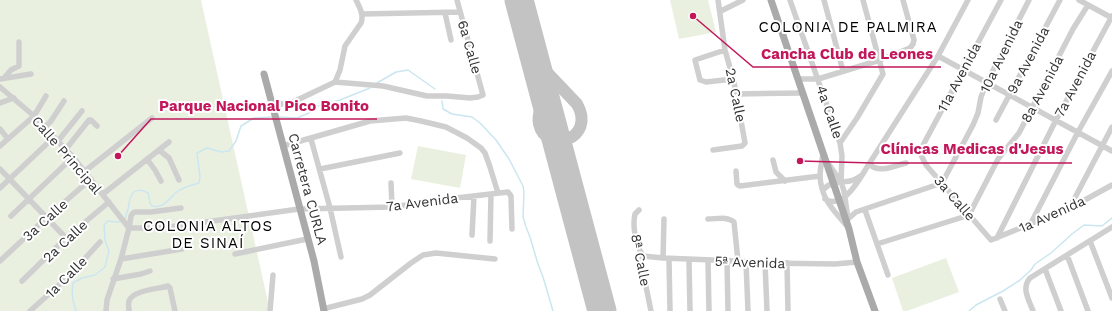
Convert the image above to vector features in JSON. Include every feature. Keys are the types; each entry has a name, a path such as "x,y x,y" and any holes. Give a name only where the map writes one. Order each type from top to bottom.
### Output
{"main road":[{"path":"772,0 823,154 837,182 839,201 849,228 857,262 875,311"},
{"name":"Carretera CURLA","path":"264,74 314,261 324,310"}],"street":[{"path":"272,105 291,103 335,82 340,70 345,46 363,19 356,0"},
{"name":"6a Calle","path":"335,82 383,86 427,96 470,98 483,95 457,0"},
{"name":"2a Calle","path":"713,150 742,146 745,143 737,94 725,50 718,0"},
{"path":"720,11 743,0"},
{"name":"4a Calle","path":"790,0 840,143 842,156 837,182"},
{"path":"824,0 843,71"},
{"path":"840,143 858,118 884,74 863,0"},
{"path":"798,79 818,79 880,60 910,48 914,40 903,0"},
{"path":"825,199 831,202 839,201 846,196 860,180 938,56 968,0"},
{"name":"11a Avenida","path":"921,155 922,147 1001,0"},
{"name":"10a Avenida","path":"942,183 973,125 987,82 1030,0"},
{"name":"9a Avenida","path":"996,120 1060,0"},
{"path":"1079,0 1112,17"},
{"name":"8a Avenida","path":"967,214 971,211 998,159 1018,133 1088,5"},
{"path":"362,14 460,12"},
{"path":"445,13 451,40"},
{"name":"7a Avenida","path":"994,239 1112,17"},
{"path":"2,79 11,70 19,66 18,42"},
{"path":"725,50 696,59 694,61 701,82 733,79"},
{"path":"938,56 1112,151"},
{"path":"1031,224 1078,132 1112,71"},
{"path":"2,79 31,74"},
{"name":"Calle Principal","path":"0,87 34,116 73,156 127,226"},
{"path":"737,94 803,93"},
{"path":"0,146 34,116 46,96"},
{"path":"0,103 14,98"},
{"path":"44,127 51,121 64,102"},
{"path":"0,188 56,139 82,111"},
{"path":"85,171 152,118"},
{"path":"283,146 370,121 406,118 446,127 467,138 481,148 485,153 498,193 508,192 510,194 512,229"},
{"path":"66,149 89,120 97,126"},
{"path":"1069,209 1112,127"},
{"path":"0,129 8,139"},
{"path":"311,138 330,208 341,257"},
{"path":"103,194 169,142"},
{"path":"159,150 169,158 179,180"},
{"path":"320,170 400,153"},
{"path":"823,154 820,176 825,199 849,228"},
{"name":"3a Calle","path":"921,155 926,165 967,214 994,239"},
{"path":"11,216 73,156"},
{"path":"147,159 161,181"},
{"path":"773,160 776,172 786,181"},
{"path":"869,164 876,169 881,170 906,163"},
{"path":"0,169 66,238"},
{"path":"736,171 738,186 820,176"},
{"path":"823,190 827,186 837,182 852,181 863,174"},
{"name":"3a Calle","path":"0,261 91,179"},
{"path":"837,182 846,196 849,228"},
{"path":"391,183 392,207"},
{"path":"848,219 856,212 942,183"},
{"name":"1a Avenida","path":"994,239 1069,209 1112,185"},
{"name":"7a Avenida","path":"127,226 162,228 299,209 392,207 498,193"},
{"path":"490,241 491,194"},
{"path":"472,235 474,196"},
{"name":"2a Calle","path":"22,281 66,238 108,202"},
{"path":"106,311 107,300 113,279 121,259 127,226 133,213 181,208"},
{"path":"847,209 856,212"},
{"name":"8ª Calle","path":"639,210 635,214 634,226 639,248 643,256 641,262 651,311"},
{"path":"865,210 888,275"},
{"path":"877,244 967,214"},
{"path":"708,219 725,218 731,219 734,222 738,261"},
{"path":"664,219 670,311"},
{"path":"1033,311 1025,288 1030,278 1112,227"},
{"path":"235,254 307,239"},
{"path":"1090,241 1112,298"},
{"name":"1a Calle","path":"30,311 70,275 100,242"},
{"path":"121,259 182,249"},
{"path":"324,310 362,299 370,295 423,255 436,253 495,259"},
{"path":"1067,255 1088,311"},
{"name":"5ª Avenida","path":"643,256 689,260 765,263 835,264 857,262"},
{"path":"689,260 690,311"},
{"path":"708,260 709,311"},
{"path":"727,261 728,311"},
{"path":"746,262 748,311"},
{"path":"765,263 767,311"},
{"path":"787,263 788,311"},
{"path":"1045,269 1061,311"},
{"path":"113,279 150,271"},
{"path":"270,311 273,275"},
{"path":"129,311 128,303 131,297 139,292 168,286 170,288 175,311"},
{"path":"1000,298 1005,311"}],"green space":[{"path":"0,0 201,0 270,311 0,311"},
{"path":"670,0 708,0 716,32 679,39"},
{"path":"418,146 466,155 460,188 411,179"},
{"path":"946,258 959,292 907,311 903,311 892,278"}],"waterway":[{"path":"377,83 396,72 408,70 435,89"},
{"path":"279,117 297,118 309,113 320,105 340,100 370,88"},
{"path":"442,101 443,109 452,114 472,117 480,123 496,140 509,159 523,186 523,217 553,311"},
{"path":"125,219 130,198 134,192 141,190 148,193 152,206 160,206 178,191 199,183 200,177 197,153 207,148 221,152 229,151 236,141 241,126 254,118 273,117"},
{"path":"969,311 976,305 1020,280 1035,264 1051,253 1084,225 1102,226 1112,218"},
{"path":"76,311 72,291 73,283 82,278 95,275 105,267 109,251 105,240 104,225 108,221 121,221"}],"taxiway":[{"path":"534,55 538,63 577,104 581,116 580,126 576,134 568,139 559,141 551,139 543,133 539,124 539,117 545,96"}],"runway":[{"path":"519,0 602,311"}],"place":[{"name":"Cancha Club de Leones","path":"693,16"},
{"name":"Parque Nacional Pico Bonito","path":"118,156"},
{"name":"Clínicas Medicas d'Jesus","path":"800,161"}],"district":[{"name":"COLONIA DE PALMIRA","path":"848,27"},
{"name":"COLONIA ALTOS DE SINAÍ","path":"208,234"}]}
